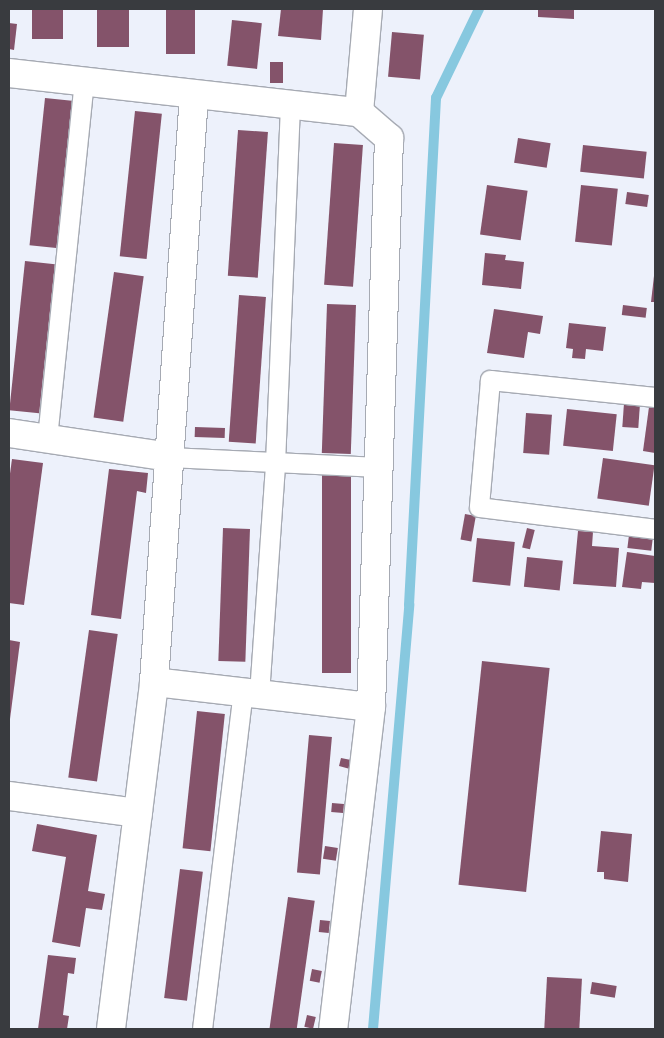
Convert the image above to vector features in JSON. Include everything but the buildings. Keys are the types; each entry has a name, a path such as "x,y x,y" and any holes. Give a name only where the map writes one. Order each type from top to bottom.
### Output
{"street":[{"path":"359,112 368,9"},
{"path":"9,73 359,112 388,138 370,707 333,1029"},
{"path":"111,1029 154,682 194,95"},
{"path":"9,433 169,457"},
{"path":"154,682 370,707"},
{"path":"9,796 138,814"}],"lane":[{"path":"47,438 84,82"},
{"path":"202,1029 251,693 275,463 290,105"},
{"path":"655,397 490,380 479,507 655,529"},
{"path":"169,457 379,467"}],"waterway":[{"path":"373,1029 409,605 436,98 479,9"}]}
